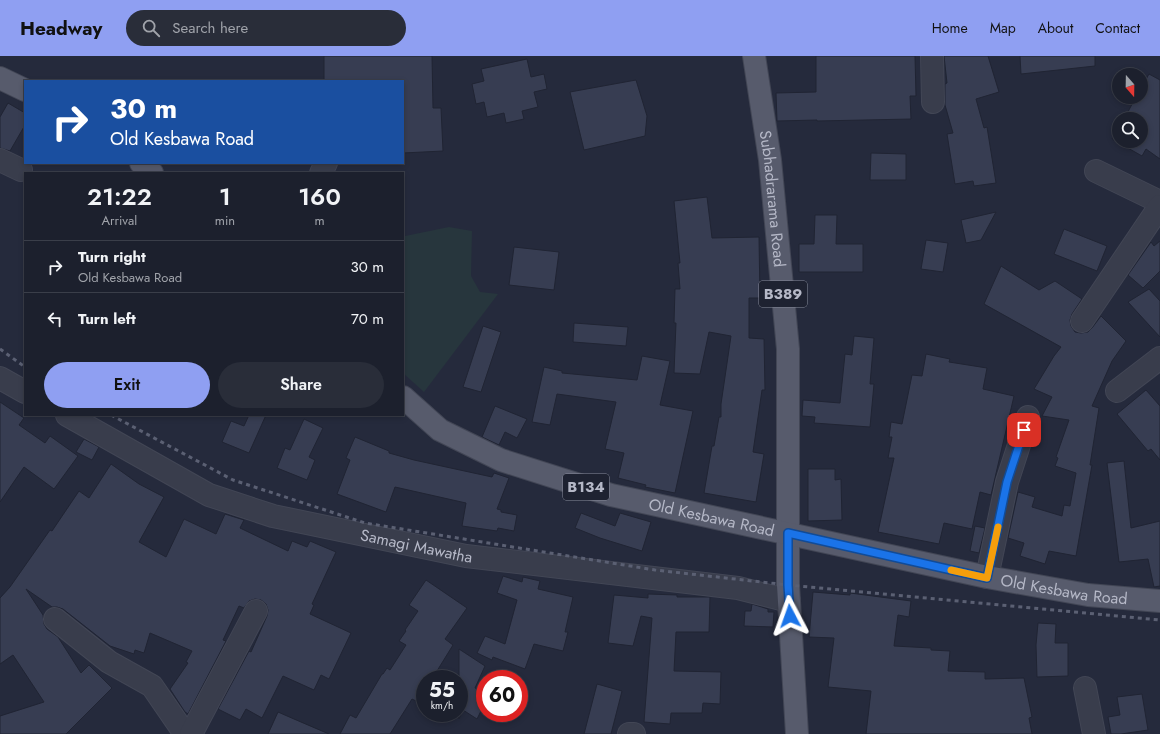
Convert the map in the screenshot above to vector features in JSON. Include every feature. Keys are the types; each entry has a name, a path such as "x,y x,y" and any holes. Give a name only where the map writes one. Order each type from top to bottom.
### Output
{"main road":[{"name":"Subhadrarama Road","path":"754,56 770,160 788,349 788,533"},
{"path":"0,78 24,90"},
{"path":"142,164 151,172"},
{"name":"Old Kesbawa Road","path":"404,398 440,430 500,460 611,495 987,578 1088,595 1160,601"},
{"name":"B389","path":"788,533 789,601 797,734"}],"street":[{"path":"932,56 933,102"},
{"path":"0,160 24,168"},
{"path":"1096,171 1160,202"},
{"path":"1082,321 1160,206"},
{"path":"1117,391 1160,358"},
{"path":"0,378 24,391"},
{"name":"Samagi Mawatha","path":"69,416 209,494 273,516 466,556 738,588 789,601"},
{"path":"987,578 1007,482 1028,417"},
{"path":"191,734 256,611"},
{"path":"55,618 109,662 152,686 185,734"},
{"path":"1085,688 1094,734"},
{"path":"629,734 634,734"}],"shaded area":[{"path":"449,227 472,231 471,276 480,292 498,294 424,392 404,374 405,236"}],"building":[{"path":"324,56 432,56 433,108 441,108 443,151 404,153 404,80 324,80"},
{"path":"816,56 915,56 916,96 910,96 911,119 777,121 776,93 816,92"},
{"path":"944,56 988,56 999,92 976,99 984,128 987,127 996,183 974,186 973,181 955,184 947,134 953,133 945,105 945,84 947,83"},
{"path":"1020,56 1095,56 1095,66 1021,74"},
{"path":"527,59 531,77 544,74 547,89 534,92 538,107 522,111 524,119 506,123 504,113 487,117 484,102 476,104 472,84 484,81 481,69"},
{"path":"1149,74 1160,80 1160,159 1146,149 1142,156 1128,148 1148,148 1148,112 1128,112 1132,104 1148,104"},
{"path":"636,80 647,116 645,136 584,150 570,92"},
{"path":"8,103 24,112 24,127 10,151 0,148 0,117"},
{"path":"871,153 906,154 906,180 870,180"},
{"path":"707,197 712,238 759,237 760,298 749,298 749,338 764,339 765,390 762,390 753,452 764,454 756,502 704,493 712,446 714,446 719,417 721,417 721,404 731,336 709,332 700,374 674,373 676,323 674,323 675,289 680,289 678,263 680,263 674,201"},
{"path":"996,212 981,240 966,243 961,220"},
{"path":"815,215 837,215 836,244 863,244 863,272 799,272 799,244 814,244"},
{"path":"1064,229 1107,246 1097,271 1054,254"},
{"path":"926,240 948,243 943,272 921,269"},
{"path":"1160,241 1160,271 1143,288 1128,275 1151,242 1154,246"},
{"path":"514,247 559,252 554,290 509,285"},
{"path":"1001,266 1039,290 1055,281 1082,299 1072,314 1070,320 1071,326 1075,332 1088,332 1101,316 1126,341 1112,361 1092,406 1099,408 1090,465 1092,465 1076,556 1049,551 1045,564 1020,556 1024,543 1008,538 1018,492 1035,497 1032,507 1062,516 1064,505 1070,506 1076,473 1055,466 1058,458 1056,457 1069,420 1042,416 1052,397 1034,389 1061,347 984,304"},
{"path":"1149,289 1160,301 1160,337 1128,302"},
{"path":"574,323 628,327 626,346 573,342"},
{"path":"483,326 501,332 481,392 463,387"},
{"path":"854,336 874,338 870,384 874,384 870,427 814,423 815,417 802,416 803,400 840,403 845,354 852,355"},
{"path":"926,354 950,359 949,362 987,368 983,389 1014,396 991,495 980,492 972,529 944,523 939,544 878,532 894,458 888,458 892,437 889,437 891,422 902,424 912,375 922,376"},
{"path":"642,356 670,361 660,405 693,411 675,493 645,487 646,485 618,478 624,453 605,449 616,402 557,394 550,425 532,422 544,367 562,371 562,373 637,380"},
{"path":"1146,390 1160,406 1160,460 1151,449 1148,451 1117,414"},
{"path":"0,402 24,418 19,425 45,443 50,436 78,456 54,489 24,467 0,502"},
{"path":"495,406 527,419 517,438 505,432 499,445 482,437"},
{"path":"249,416 266,416 249,453 222,442 231,421 244,426"},
{"path":"304,419 323,428 309,457 315,460 307,480 277,468 285,448 290,450"},
{"path":"355,437 389,451 389,453 414,460 492,477 494,473 509,478 497,509 501,510 501,512 517,515 514,531 498,528 497,531 462,526 466,503 395,487 386,512 337,494 350,460 346,458"},
{"path":"84,439 99,447 92,460 76,452"},
{"path":"1124,461 1131,528 1160,521 1160,586 1154,587 1148,559 1119,562 1107,463"},
{"path":"111,464 139,484 164,497 139,542 166,557 184,519 216,534 225,514 244,520 240,528 288,551 292,541 307,547 310,541 336,552 312,604 314,605 310,614 351,633 329,679 321,675 314,690 283,676 262,718 246,709 240,720 218,709 249,651 251,652 267,616 268,610 266,604 261,600 255,599 249,601 244,608 239,606 223,640 226,641 188,714 185,712 170,689 188,663 186,662 192,651 150,633 144,653 135,650 134,654 110,646 63,609 52,607 26,589 43,615 44,624 47,629 58,637 81,673 89,665 112,688 66,734 0,734 0,716 44,702 13,655 0,664 0,598 10,587 50,530 52,531 79,491 89,498"},
{"path":"808,469 835,469 835,480 841,479 842,520 808,521"},
{"path":"581,513 615,526 620,513 651,522 642,551 600,538 575,528"},
{"path":"975,526 985,528 979,553 970,551"},
{"path":"503,576 522,582 523,577 540,581 538,589 573,597 565,632 568,632 563,651 534,644 525,669 493,657 492,660 477,653 485,636 505,644 517,600 497,593"},
{"path":"426,580 467,608 445,639 453,645 438,670 416,670 416,701 412,699 390,734 340,734 350,715 356,718 382,674 387,668 390,670 406,645 399,641 418,611 409,605"},
{"path":"813,592 850,595 850,593 911,601 909,617 898,615 894,646 931,648 931,650 950,651 948,671 985,672 985,679 1024,678 1032,717 1029,718 1032,734 866,734 871,691 828,687 834,638 809,637"},
{"path":"648,594 677,595 677,597 710,597 709,632 676,632 674,671 721,672 720,704 703,703 702,713 671,713 670,724 644,722 652,618 641,616 633,646 608,643 614,595 648,598"},
{"path":"752,604 768,609 768,612 774,612 773,627 744,626 745,611 751,611"},
{"path":"1038,623 1056,624 1055,643 1068,643 1068,676 1037,677 1036,645"},
{"path":"459,649 485,666 483,670 476,670 476,718 468,713 468,670 459,670"},
{"path":"597,684 622,691 611,734 584,734"},
{"path":"1142,694 1148,730 1111,734 1108,717 1120,715 1117,697"},
{"path":"278,712 294,719 329,734 268,734"}],"railway":[{"path":"0,349 24,366"},
{"path":"113,416 233,480 365,523 655,570 788,585 1160,620"}],"slow traffic":[{"path":"951,570 987,578 998,527"}],"route":[{"path":"790,616 788,585 788,533 987,578 1007,482 1024,430"}]}
